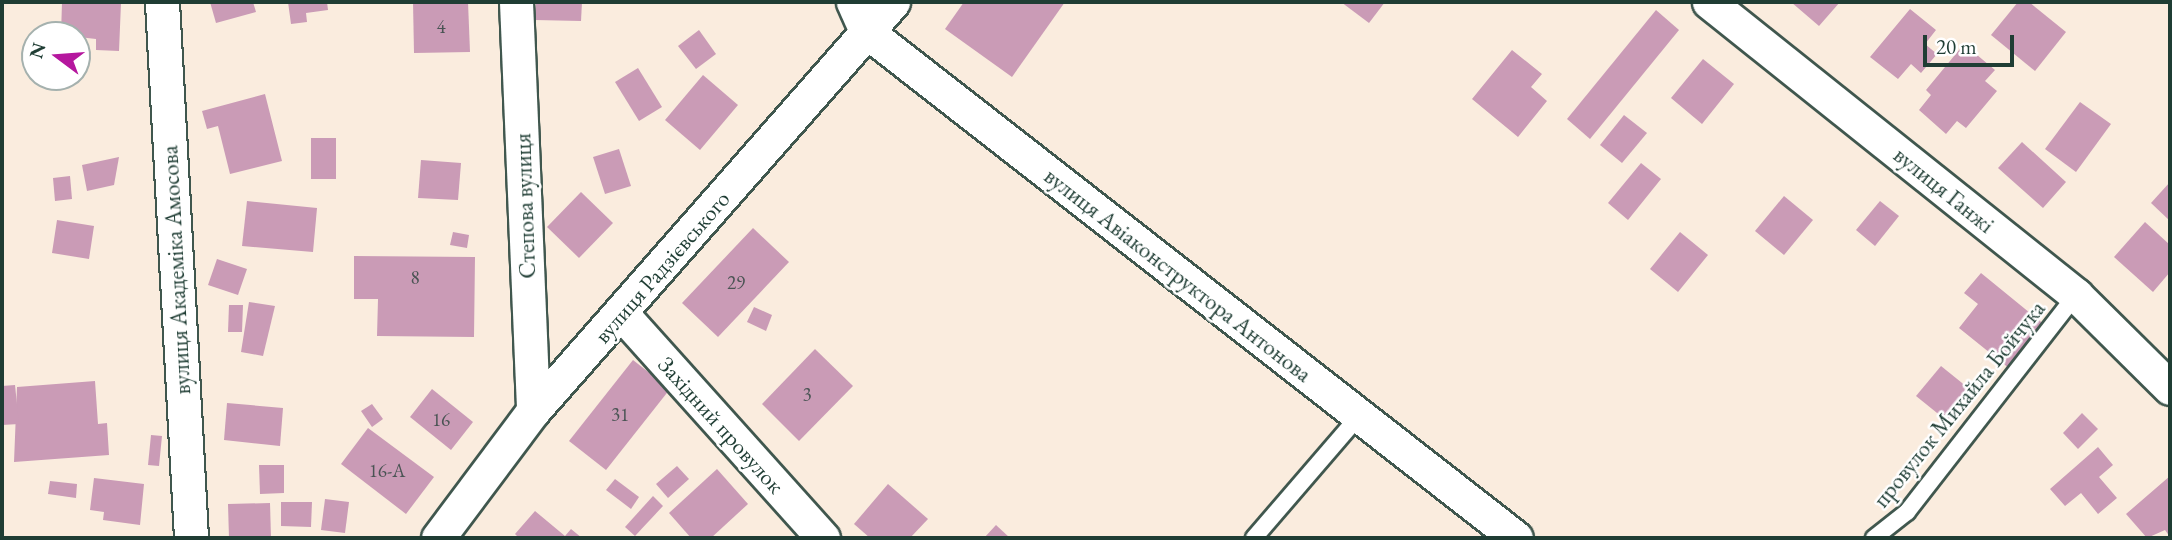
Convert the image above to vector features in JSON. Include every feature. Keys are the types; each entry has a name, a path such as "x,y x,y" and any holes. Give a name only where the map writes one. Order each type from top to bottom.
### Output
{"street":[{"name":"вулиця Академіка Амосова","path":"162,2 191,538"},
{"name":"Степова вулиця","path":"516,2 533,411"},
{"name":"вулиця Радзієвського","path":"438,538 533,411 622,314 859,16 893,2"},
{"name":"вулиця Ганжі","path":"1709,2 2076,295 2170,388"},
{"name":"вулиця Авіаконструктора Антонова","path":"859,16 1359,416 1516,538"},
{"name":"Західний провулок","path":"622,314 821,537"}],"lane":[{"name":"провулок Михайла Бойчука","path":"1874,538 1907,512 2076,295"},
{"path":"1254,538 1359,416"}],"building":[{"path":"62,2 121,3 119,51 96,50 96,39 91,38 91,21 61,21"},
{"path":"210,2 253,2 256,12 216,23"},
{"path":"288,2 327,2 328,10 306,13 307,22 291,24"},
{"path":"413,2 468,2 470,52 414,53"},
{"path":"536,2 582,2 581,21 535,20"},
{"path":"964,2 1065,2 1012,77 945,29"},
{"path":"1341,2 1385,2 1369,23"},
{"path":"1791,2 1840,2 1819,26"},
{"path":"2018,2 2029,2 2066,32 2035,71 1991,35"},
{"path":"1910,9 1936,30 1925,44 1937,54 1921,73 1911,64 1898,79 1870,57"},
{"path":"1656,10 1679,30 1590,139 1567,119"},
{"path":"699,30 716,54 696,69 678,46"},
{"path":"1964,44 1995,70 1985,81 1997,91 1966,128 1957,121 1946,134 1919,110 1931,95 1926,90"},
{"path":"1512,50 1542,74 1531,87 1547,101 1518,137 1472,99"},
{"path":"1703,59 1734,84 1702,124 1671,98"},
{"path":"638,68 662,107 639,121 615,82"},
{"path":"703,75 738,105 700,150 665,120"},
{"path":"265,94 282,161 230,174 218,126 207,129 202,111"},
{"path":"2080,102 2111,124 2076,172 2045,149"},
{"path":"1624,115 1647,133 1622,163 1600,145"},
{"path":"311,138 336,138 336,179 311,179"},
{"path":"2022,142 2066,182 2043,208 1998,168"},
{"path":"619,149 631,186 605,194 593,157"},
{"path":"119,157 114,185 87,191 82,165"},
{"path":"421,160 461,163 458,200 418,198"},
{"path":"1641,163 1661,179 1628,220 1608,203"},
{"path":"70,176 72,199 55,201 53,178"},
{"path":"2170,182 2170,221 2151,203"},
{"path":"581,192 613,223 579,258 547,227"},
{"path":"1784,196 1813,220 1784,255 1755,231"},
{"path":"247,201 317,208 313,252 242,246"},
{"path":"1880,201 1899,216 1875,246 1856,230"},
{"path":"57,220 94,226 89,259 52,253"},
{"path":"2145,222 2170,245 2170,272 2153,292 2114,257"},
{"path":"753,228 789,262 718,337 682,303"},
{"path":"453,232 469,235 467,248 450,245"},
{"path":"1680,232 1708,255 1678,292 1650,269"},
{"path":"354,256 475,257 474,337 377,336 378,299 354,299"},
{"path":"217,259 247,269 238,295 208,285"},
{"path":"1981,273 2046,326 2010,369 1959,328 1978,304 1964,293"},
{"path":"249,302 275,306 263,356 241,352"},
{"path":"229,305 243,305 242,332 228,332"},
{"path":"754,307 772,315 766,331 747,322"},
{"path":"815,349 853,386 799,441 762,404"},
{"path":"633,360 670,389 606,470 569,441"},
{"path":"1941,366 1972,391 1947,421 1916,396"},
{"path":"95,381 98,424 107,423 109,455 14,462 17,387"},
{"path":"15,385 19,424 2,425 2,386"},
{"path":"432,389 473,422 451,450 410,417"},
{"path":"227,403 283,408 280,446 224,440"},
{"path":"372,404 383,419 372,427 361,411"},
{"path":"2082,413 2098,429 2078,449 2063,433"},
{"path":"368,428 434,477 406,514 341,464"},
{"path":"151,435 162,436 159,466 148,465"},
{"path":"2098,447 2113,465 2099,477 2117,498 2098,514 2081,493 2065,506 2050,489"},
{"path":"259,465 284,465 284,493 260,494"},
{"path":"677,466 689,479 668,498 656,484"},
{"path":"717,469 748,504 711,538 691,538 669,513"},
{"path":"2170,476 2170,537 2165,530 2147,538 2126,514"},
{"path":"94,478 144,484 140,525 103,520 104,512 90,510"},
{"path":"615,479 639,497 631,509 606,490"},
{"path":"50,481 77,484 76,498 48,494"},
{"path":"888,484 928,519 910,538 870,538 854,524"},
{"path":"653,496 663,506 635,536 625,527"},
{"path":"325,499 349,502 345,533 321,530"},
{"path":"281,502 312,502 311,527 281,526"},
{"path":"270,503 271,538 229,538 228,504"},
{"path":"535,511 565,536 571,529 582,538 519,538 515,534"},
{"path":"996,525 1010,538 984,538"}]}
